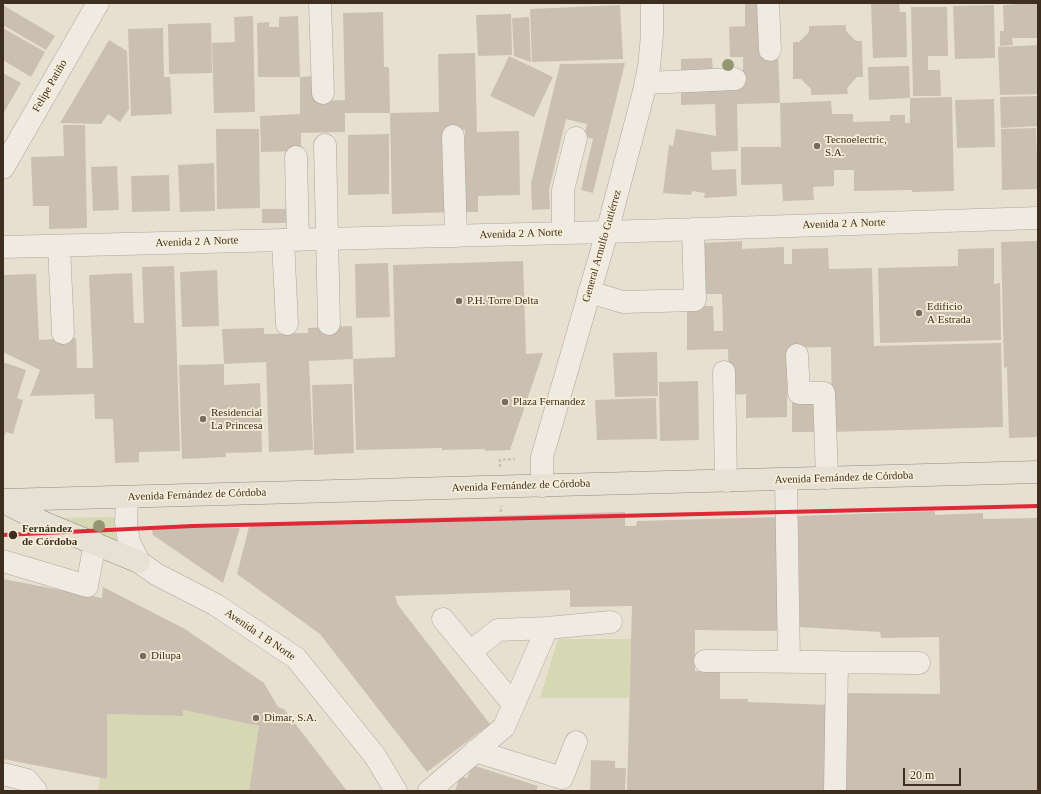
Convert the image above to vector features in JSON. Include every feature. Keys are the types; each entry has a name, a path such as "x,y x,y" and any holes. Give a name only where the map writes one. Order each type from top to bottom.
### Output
{"main road":[{"name":"Avenida Fernández de Córdoba","path":"3,501 1038,472"},
{"path":"3,501 47,524 139,562"}],"street":[{"name":"Felipe Patiño","path":"3,168 98,3"},
{"path":"320,3 323,93"},
{"name":"General Arnulfo Gutiérrez","path":"542,486 542,457 607,232 646,82 652,35 652,3"},
{"path":"768,3 770,50"},
{"path":"646,82 735,79"},
{"path":"453,136 456,236"},
{"path":"563,233 562,190 576,138"},
{"path":"325,145 329,324"},
{"path":"287,324 290,240 296,157"},
{"name":"Avenida 2 A Norte","path":"3,247 607,232 1038,218"},
{"path":"589,292 623,302 695,300 693,229"},
{"path":"59,246 63,333"},
{"path":"797,356 798,393 824,392 827,478"},
{"path":"724,372 726,481"},
{"path":"786,479 789,662"},
{"name":"Avenida 1 B Norte","path":"127,497 126,523 129,542 139,562 156,574 216,605 296,658 375,756 396,791"},
{"path":"3,561 87,586 95,543"},
{"path":"443,619 513,704"},
{"path":"470,652 498,630 546,628 611,622"},
{"path":"429,791 504,727 546,628"},
{"path":"705,661 919,663"},
{"path":"835,791 837,662"},
{"path":"475,751 562,778 576,742"},
{"path":"3,774 27,780 36,791"}],"green space":[{"path":"113,517 115,519 114,530 116,539 120,546 59,518"},
{"path":"558,639 631,639 629,698 540,698"},
{"path":"183,710 259,726 249,791 98,791 100,778 107,779 107,714 182,716"}],"building":[{"path":"745,3 760,3 778,55 780,103 737,104 738,151 711,152 712,170 736,169 737,196 704,198 705,193 692,191 691,195 663,193 669,145 673,146 676,129 716,136 715,104 681,105 681,88 743,85 743,57 730,57 729,27 745,26"},
{"path":"871,3 899,3 900,12 906,12 907,57 873,58"},
{"path":"1037,3 1038,38 1012,38 1013,45 1000,46 1000,31 1004,31 1003,5"},
{"path":"3,5 55,36 46,50 3,25"},
{"path":"620,5 623,59 532,62 530,9"},
{"path":"994,5 995,58 955,59 953,6"},
{"path":"911,7 947,7 948,56 928,56 928,70 940,70 941,96 913,96"},
{"path":"383,12 384,67 389,67 390,113 345,113 345,132 301,133 301,151 261,152 260,116 300,114 300,77 315,76 316,101 345,100 343,13"},
{"path":"511,14 512,55 478,56 476,15"},
{"path":"253,16 255,112 214,113 212,43 235,42 234,17"},
{"path":"298,16 300,77 258,77 257,23 269,22 269,27 279,27 279,17"},
{"path":"529,17 531,62 514,56 512,18"},
{"path":"211,23 212,73 169,74 168,24"},
{"path":"846,25 846,31 856,41 862,41 863,77 857,77 847,88 848,94 811,95 811,89 801,79 793,79 793,42 799,42 809,32 809,26"},
{"path":"3,28 45,52 31,77 3,60"},
{"path":"163,28 164,77 170,77 172,114 131,116 128,29"},
{"path":"109,40 127,51 129,109 120,122 108,114 101,124 60,123"},
{"path":"1038,45 1038,94 1000,95 998,47"},
{"path":"475,53 477,132 519,131 520,195 478,196 478,212 461,212 459,138 465,139 465,130 448,131 450,212 392,214 390,113 439,112 438,54"},
{"path":"509,56 553,77 534,117 490,96"},
{"path":"712,58 713,73 681,74 681,59"},
{"path":"625,63 593,193 581,190 593,139 584,136 587,124 566,119 549,190 550,209 532,210 531,183 560,64"},
{"path":"909,66 910,98 869,100 868,67"},
{"path":"3,73 21,83 3,114"},
{"path":"1038,96 1038,126 1001,128 1000,97"},
{"path":"952,97 954,191 854,191 854,170 834,170 834,186 813,187 814,200 783,201 782,184 741,185 741,147 781,147 780,103 831,101 832,114 853,114 853,122 890,121 890,115 905,115 905,123 910,123 910,98"},
{"path":"994,99 995,147 957,148 955,100"},
{"path":"63,125 85,125 87,228 49,229 49,206 33,206 31,157 64,156"},
{"path":"1036,128 1038,189 1002,190 1001,129"},
{"path":"216,129 259,129 260,208 217,209"},
{"path":"389,134 389,194 348,195 348,135"},
{"path":"214,163 215,211 180,212 178,165"},
{"path":"117,166 119,210 93,211 91,167"},
{"path":"169,175 170,211 132,212 131,176"},
{"path":"262,209 293,209 293,223 262,223"},
{"path":"742,241 742,249 784,247 784,264 792,264 792,249 828,248 829,269 872,268 874,346 1001,343 1003,427 832,432 831,347 787,348 787,417 746,418 746,394 729,395 728,349 687,350 687,306 713,306 714,331 723,331 722,294 705,294 703,243"},
{"path":"1038,241 1038,437 1009,438 1007,367 1004,368 1001,242"},
{"name":"Edificio A Estrada","path":"994,248 994,284 1000,283 1001,340 880,343 878,268 958,266 958,249"},
{"path":"523,261 526,354 543,353 510,450 442,450 442,448 356,450 353,359 395,357 393,265"},
{"path":"388,263 390,317 356,318 355,264"},
{"path":"174,266 180,451 139,452 139,462 115,463 113,419 95,419 94,394 30,396 40,370 3,352 3,275 36,274 39,340 76,338 77,368 93,368 89,275 132,273 134,323 144,323 142,267"},
{"path":"217,270 219,326 182,327 180,272"},
{"path":"352,326 353,359 309,361 313,450 269,452 266,362 224,364 222,329 264,328 264,334 308,333 308,328"},
{"path":"657,352 658,396 615,397 613,353"},
{"path":"3,362 26,370 17,398 23,400 13,434 6,432 3,441"},
{"name":"Residencial La Princesa","path":"224,364 224,385 260,383 262,452 226,453 226,457 182,459 179,365"},
{"path":"698,381 699,440 660,441 659,382"},
{"path":"352,384 354,453 314,455 312,385"},
{"path":"656,398 657,439 597,440 595,400"},
{"path":"792,403 819,403 819,432 792,432"},
{"path":"935,511 935,515 983,513 983,519 1038,518 1038,791 844,791 845,693 940,694 939,637 881,638 880,632 800,627 798,516"},
{"path":"625,512 625,526 636,526 637,521 779,517 779,631 695,630 695,671 720,672 720,699 748,699 748,702 830,705 827,791 627,791 632,606 570,607 570,590 395,596 398,605 490,724 427,772 320,634 237,574 250,523"},
{"path":"158,527 240,528 223,583 153,535 152,531"},
{"path":"3,579 102,598 103,587 185,629 264,683 278,707 284,709 347,791 249,791 259,726 183,710 183,716 107,714 107,779 3,759"},
{"path":"591,760 615,761 615,768 626,768 625,791 590,791"},
{"path":"472,765 538,786 536,791 455,791 460,776 467,778"}],"transit line":[{"path":"3,535 193,526 1038,506"}],"place":[{"name":"Tecnoelectric, S.A.","path":"817,146"},
{"name":"P.H. Torre Delta","path":"459,301"},
{"name":"Edificio A Estrada","path":"919,313"},
{"name":"Plaza Fernandez","path":"505,402"},
{"name":"Residencial La Princesa","path":"203,419"},
{"name":"Fernández de Córdoba","path":"13,535"},
{"name":"Dilupa","path":"143,656"},
{"name":"Dimar, S.A.","path":"256,718"}]}
